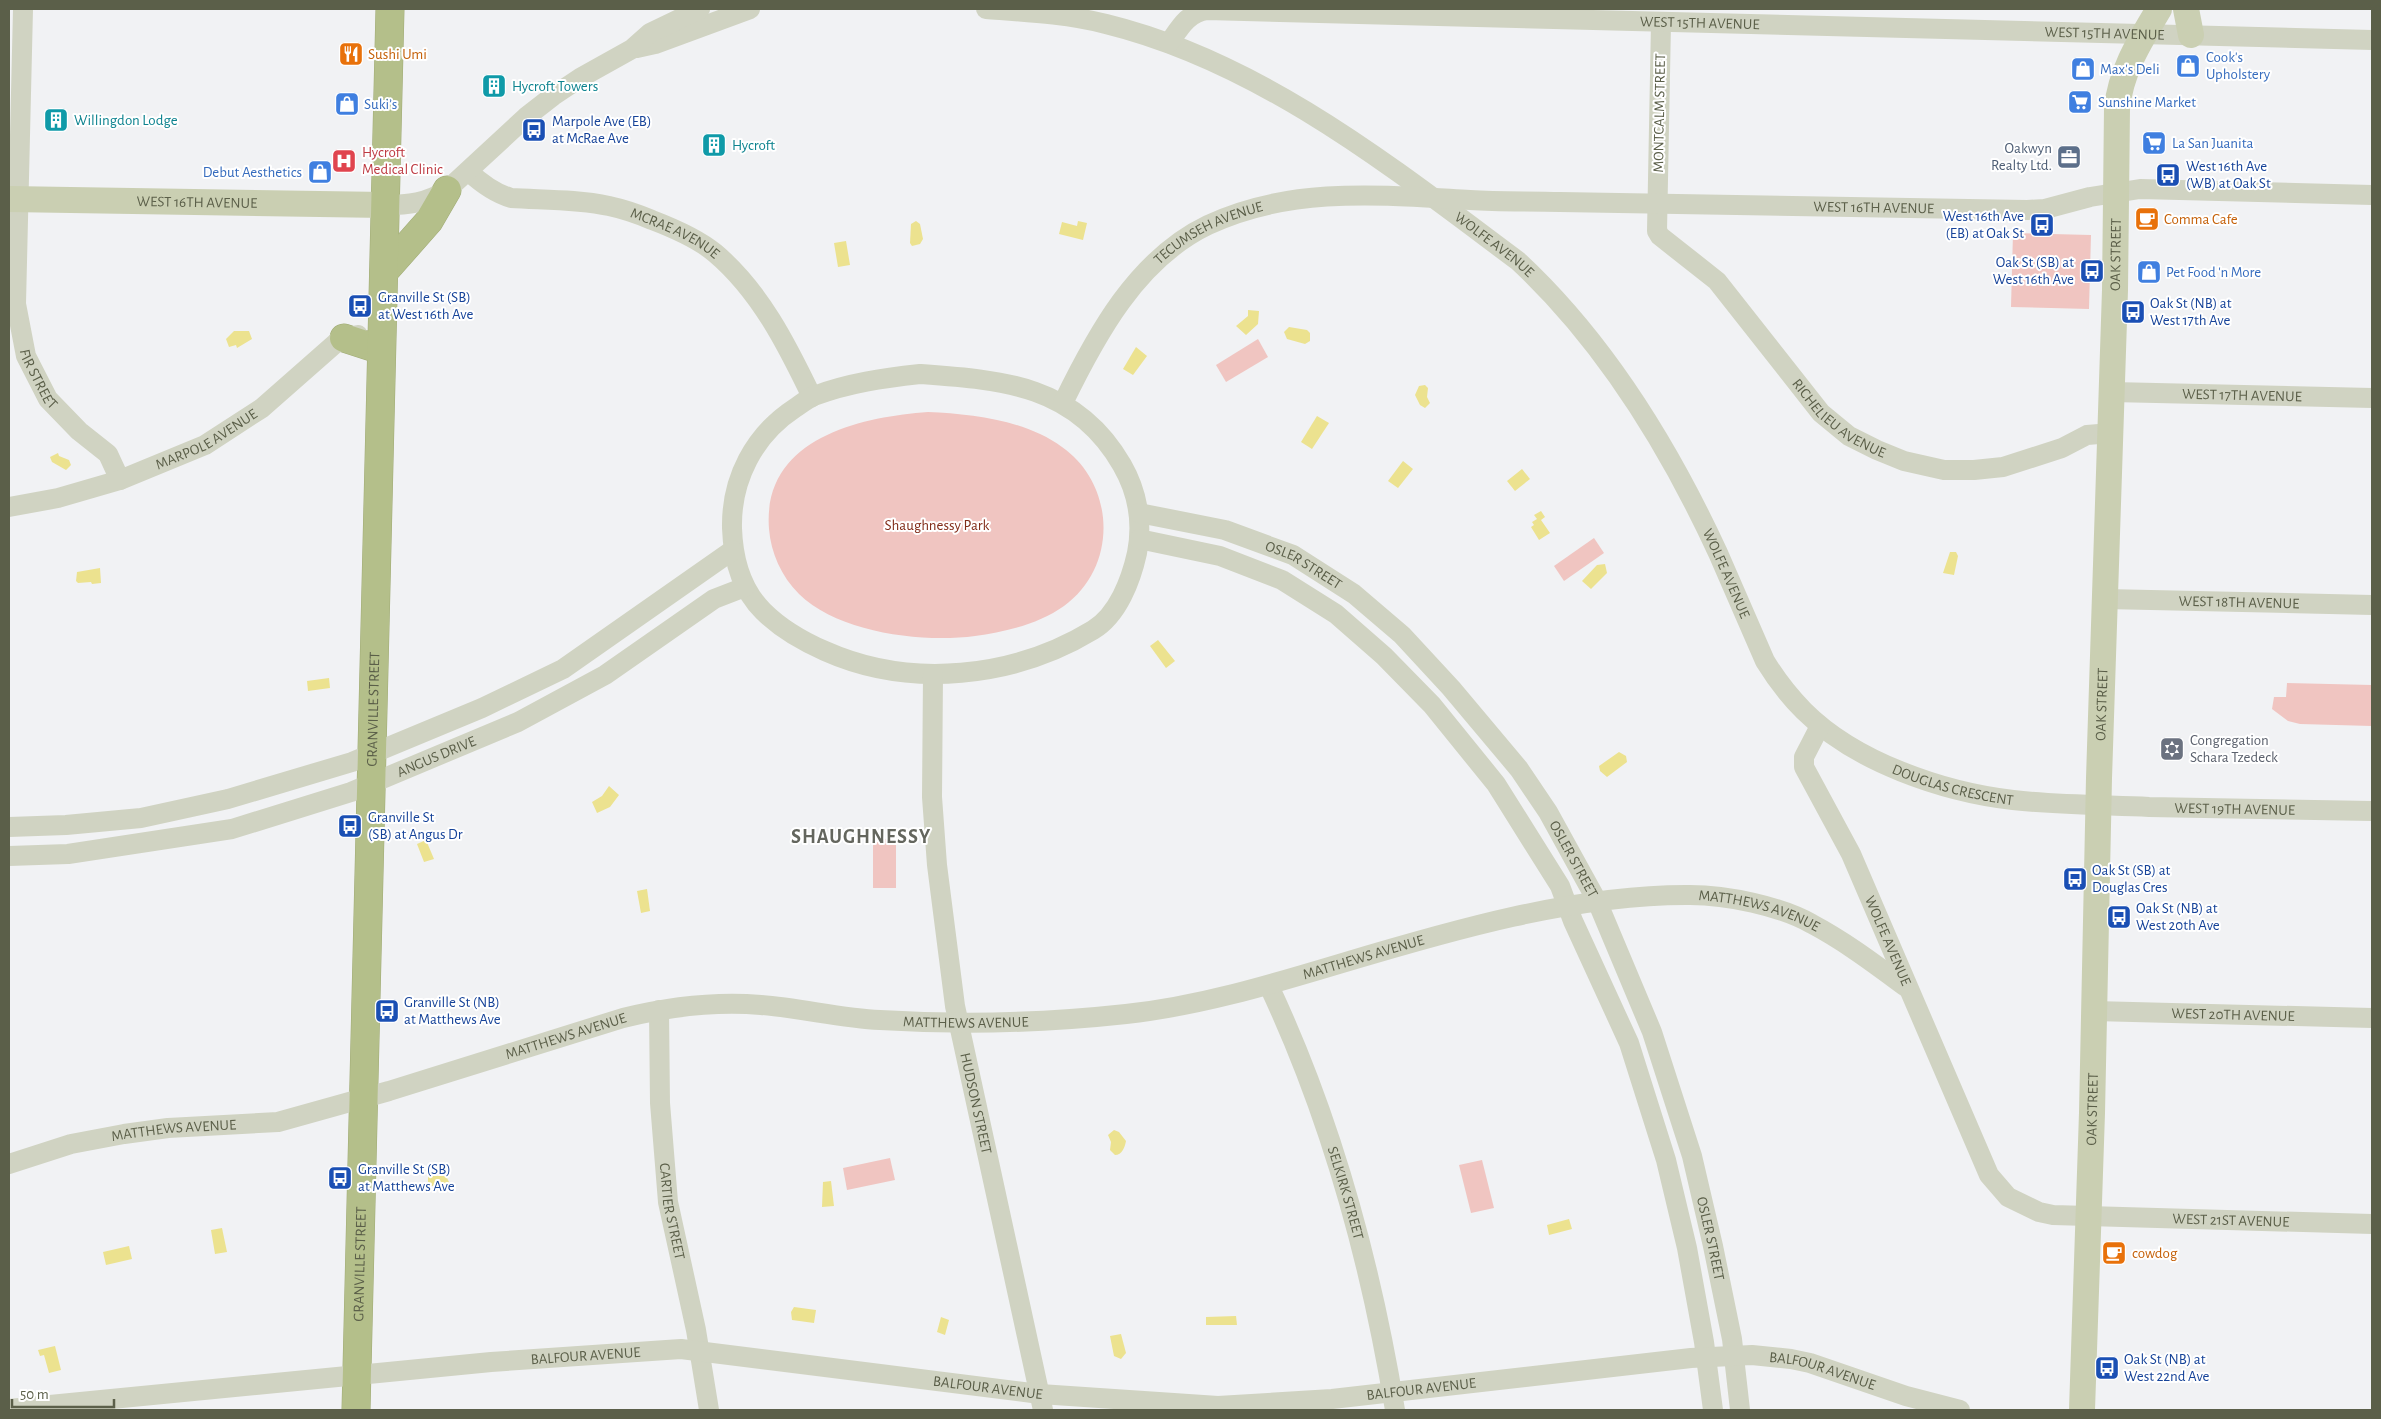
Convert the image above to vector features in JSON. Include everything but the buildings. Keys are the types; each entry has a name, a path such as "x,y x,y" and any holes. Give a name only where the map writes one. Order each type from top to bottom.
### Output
{"highway":[{"name":"GRANVILLE STREET","path":"356,1410 390,9"},
{"path":"384,272 429,221 447,190"},
{"path":"344,338 382,339"}],"main road":[{"name":"OAK STREET","path":"2082,1410 2089,1216 2098,805 2111,433 2116,126 2119,91 2130,59 2159,9"},
{"path":"2186,9 2191,35"},
{"name":"WEST 16TH AVENUE","path":"14,199 385,205"}],"street":[{"name":"FIR STREET","path":"23,9 13,258 16,304 26,356 48,399 79,432 108,454 120,480"},
{"path":"385,205 419,203 436,197 469,172 526,117 552,96 632,49 650,33 700,9"},
{"path":"986,9 1107,16 1169,43"},
{"path":"632,49 655,44 748,10"},
{"name":"WEST 15TH AVENUE","path":"1169,43 1185,21 1199,11 1466,13 1661,24 1820,17 2144,34 2372,40"},
{"name":"MONTCALM STREET","path":"1657,203 1661,24"},
{"name":"WOLFE AVENUE","path":"1169,43 1241,76 1283,98 1325,123 1431,198 1518,262 1532,275 1596,350 1642,415 1684,486 1718,553 1765,660 1784,689 1820,726 1804,757 1804,767 1851,854 1906,987 1989,1175 2008,1197 2039,1212 2089,1216"},
{"name":"MCRAE AVENUE","path":"469,172 501,195 511,198 573,200 610,206 635,213 684,233 714,252 746,284 768,314 812,396"},
{"name":"WEST 16TH AVENUE","path":"1431,198 2028,210 2045,209 2090,197 2116,193 2172,188 2372,195"},
{"name":"TECUMSEH AVENUE","path":"1063,403 1088,353 1110,318 1139,280 1176,245 1208,226 1250,209 1284,201 1371,194 1431,198"},
{"name":"RICHELIEU AVENUE","path":"1657,203 1656,225 1660,236 1717,281 1821,413 1849,436 1904,461 1944,470 1974,470 2003,467 2062,448 2087,435 2111,433"},
{"name":"MARPOLE AVENUE","path":"9,507 58,498 120,480 206,445 262,408 337,342 344,338"},
{"path":"920,374 988,379 1040,393 1063,403 1085,418 1115,452 1132,481 1139,513 1139,539 1133,568 1117,606 1096,629 1049,653 1002,667 933,675 899,673 847,661 796,638 762,611 745,587 733,550 732,511 738,478 754,446 780,418 812,396 865,381 920,374"},
{"name":"WEST 17TH AVENUE","path":"2112,392 2372,398"},
{"name":"OSLER STREET","path":"1139,513 1225,530 1293,555 1354,594 1408,641 1451,688 1519,769 1548,812 1597,901 1652,1032 1692,1156 1713,1246 1733,1356 1740,1410"},
{"name":"OSLER STREET","path":"1139,539 1220,556 1282,580 1336,614 1384,656 1432,705 1496,784 1560,886 1629,1043 1666,1160 1687,1248 1713,1410"},
{"name":"ANGUS DRIVE","path":"9,827 66,825 141,818 228,799 282,784 372,754 482,708 563,669 733,550"},
{"name":"ANGUS DRIVE","path":"9,856 68,854 232,829 371,785 518,722 604,675 714,599 745,587"},
{"name":"WEST 18TH AVENUE","path":"2105,599 2372,605"},
{"name":"HUDSON STREET","path":"933,675 932,797 937,865 958,1023 1041,1402"},
{"name":"DOUGLAS CRESCENT","path":"1820,726 1865,754 1937,783 2012,800 2098,805"},
{"name":"WEST 19TH AVENUE","path":"2098,805 2372,812"},
{"name":"MATTHEWS AVENUE","path":"9,1164 71,1144 124,1134 168,1128 278,1122 364,1098 623,1018 660,1010 706,1004 760,1005 875,1020 958,1023 1066,1020 1130,1014 1214,999 1269,986 1434,938 1568,906 1597,901 1692,894 1748,901 1810,922 1906,987"},
{"name":"SELKIRK STREET","path":"1269,986 1315,1094 1348,1194 1371,1287 1393,1401"},
{"name":"CARTIER STREET","path":"660,1010 660,1103 668,1202 700,1350 709,1410"},
{"name":"WEST 20TH AVENUE","path":"2094,1011 2372,1018"},
{"name":"WEST 21ST AVENUE","path":"2089,1216 2372,1224"},
{"name":"BALFOUR AVENUE","path":"9,1409 491,1362 680,1349 700,1350 1041,1402 1218,1406 1332,1399 1393,1401 1706,1357 1758,1355 1801,1361 1906,1396 1960,1410"}],"green space":[{"path":"2013,233 2091,235 2089,309 2011,307"},
{"path":"1258,339 1268,357 1226,382 1216,365"},
{"name":"Shaughnessy Park","path":"928,412 998,420 1032,430 1062,447 1080,463 1093,482 1101,504 1103,526 1101,549 1094,570 1082,590 1064,606 1044,618 998,632 954,638 907,636 858,626 836,618 816,607 799,594 787,580 778,564 772,547 769,529 771,498 781,473 798,454 820,439 846,427 873,420"},
{"path":"1594,538 1604,553 1564,581 1554,566"},
{"path":"2287,683 2372,685 2372,726 2300,724 2288,721 2272,709 2274,697 2286,697"},
{"path":"873,839 896,839 896,888 873,888"},
{"path":"890,1158 895,1180 847,1190 843,1168"},
{"path":"1482,1160 1494,1208 1471,1213 1459,1165"}],"shaded area":[{"path":"916,221 920,224 923,239 920,244 912,246 910,243 911,224"},
{"path":"1078,221 1087,223 1083,240 1059,234 1062,222 1077,226"},
{"path":"846,241 850,265 838,267 834,243"},
{"path":"1248,310 1259,311 1258,324 1246,335 1236,326 1248,316"},
{"path":"1289,327 1307,330 1310,333 1310,341 1305,344 1287,339 1284,332"},
{"path":"234,331 249,331 252,339 237,348 236,345 229,347 226,339"},
{"path":"1136,347 1147,356 1133,375 1123,369"},
{"path":"1425,385 1428,388 1427,397 1430,403 1425,408 1420,405 1415,395 1419,386"},
{"path":"1317,416 1329,423 1312,449 1301,442"},
{"path":"58,453 59,456 69,460 71,465 66,470 52,462 50,457"},
{"path":"1403,461 1413,469 1398,488 1388,481"},
{"path":"1522,469 1530,479 1515,491 1507,481"},
{"path":"1541,511 1545,517 1541,520 1550,533 1539,540 1531,527 1534,525 1532,522 1537,519 1534,515"},
{"path":"1950,552 1956,552 1958,556 1954,575 1943,573"},
{"path":"1605,564 1607,573 1591,589 1582,581 1597,565"},
{"path":"100,568 101,583 78,583 76,581 77,572"},
{"path":"1158,640 1175,661 1166,668 1150,646"},
{"path":"329,678 330,688 308,691 307,681"},
{"path":"1619,752 1626,756 1627,762 1607,777 1600,771 1599,766"},
{"path":"609,786 619,795 610,807 597,813 592,802 602,796"},
{"path":"426,840 434,859 424,862 417,844"},
{"path":"647,889 650,911 641,913 637,891"},
{"path":"1114,1130 1119,1132 1126,1141 1124,1148 1117,1155 1110,1150 1111,1142 1108,1135"},
{"path":"428,1176 446,1176 451,1186 428,1186"},
{"path":"831,1181 834,1206 822,1207 823,1182"},
{"path":"1569,1219 1572,1229 1549,1235 1547,1225"},
{"path":"222,1228 227,1252 215,1254 211,1230"},
{"path":"129,1246 132,1259 106,1265 103,1252"},
{"path":"794,1307 816,1310 814,1323 792,1320 791,1312"},
{"path":"1236,1316 1237,1325 1206,1325 1206,1317"},
{"path":"941,1317 949,1320 945,1335 937,1332"},
{"path":"1121,1334 1126,1353 1121,1359 1114,1356 1110,1336"},
{"path":"55,1346 61,1370 49,1373 44,1355 40,1356 38,1350"}],"place":[{"name":"Sushi Umi","path":"351,54"},
{"name":"Cook's Upholstery","path":"2188,66"},
{"name":"Max's Deli","path":"2083,69"},
{"name":"Hycroft Towers","path":"494,86"},
{"name":"Sunshine Market","path":"2080,102"},
{"name":"Suki’s","path":"347,104"},
{"name":"Willingdon Lodge","path":"56,120"},
{"name":"Marpole Ave (EB) at McRae Ave","path":"534,130"},
{"name":"La San Juanita","path":"2154,143"},
{"name":"Hycroft","path":"714,145"},
{"name":"Oakwyn Realty Ltd.","path":"2069,157"},
{"name":"Hycroft Medical Clinic","path":"344,161"},
{"name":"Debut Aesthetics","path":"320,172"},
{"name":"West 16th Ave (WB) at Oak St","path":"2168,175"},
{"name":"Comma Cafe","path":"2147,219"},
{"name":"West 16th Ave (EB) at Oak St","path":"2042,225"},
{"name":"Oak St (SB) at West 16th Ave","path":"2092,271"},
{"name":"Pet Food 'n More","path":"2149,272"},
{"name":"Granville St (SB) at West 16th Ave","path":"360,306"},
{"name":"Oak St (NB) at West 17th Ave","path":"2133,312"},
{"name":"Congregation Schara Tzedeck","path":"2172,749"},
{"name":"Granville St (SB) at Angus Dr","path":"350,826"},
{"name":"Oak St (SB) at Douglas Cres","path":"2075,879"},
{"name":"Oak St (NB) at West 20th Ave","path":"2119,917"},
{"name":"Granville St (NB) at Matthews Ave","path":"387,1011"},
{"name":"Granville St (SB) at Matthews Ave","path":"340,1178"},
{"name":"cowdog","path":"2114,1253"},
{"name":"Oak St (NB) at West 22nd Ave","path":"2107,1368"}],"district":[{"name":"SHAUGHNESSY","path":"861,836"}]}
